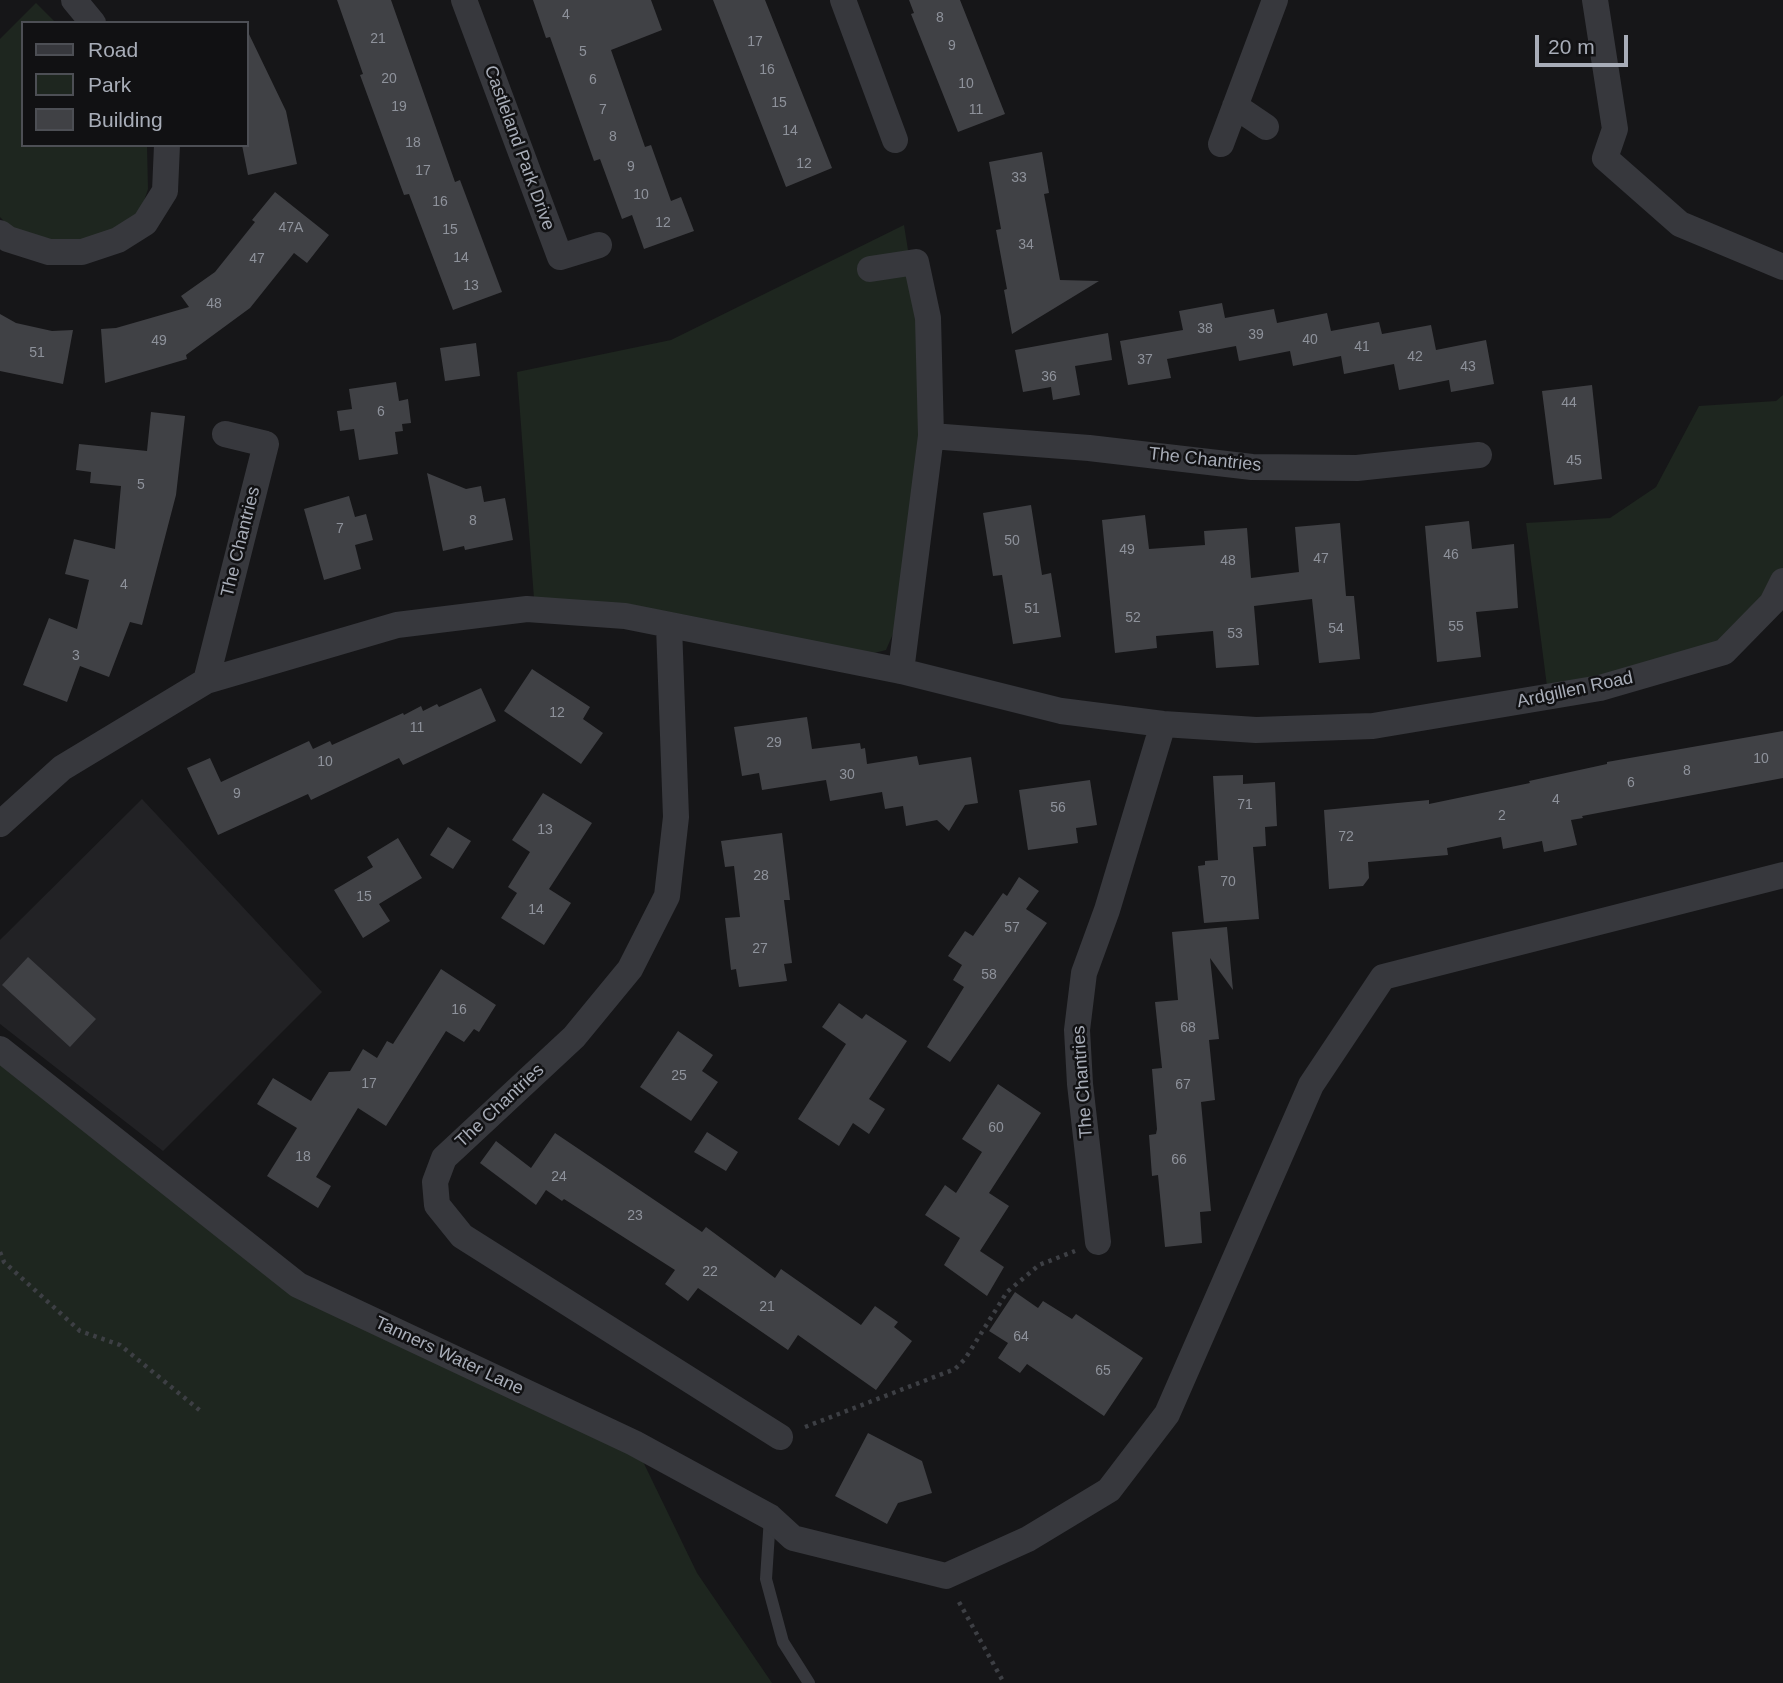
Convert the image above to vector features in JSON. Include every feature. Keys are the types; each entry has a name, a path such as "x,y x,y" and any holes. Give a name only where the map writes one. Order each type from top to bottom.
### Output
{"street":[{"path":"74,0 91,21"},
{"name":"Castleland Park Drive","path":"464,0 560,257 599,245"},
{"path":"843,0 895,141"},
{"path":"1221,144 1275,0"},
{"path":"1595,0 1615,129 1605,158 1680,224 1783,267"},
{"path":"1235,106 1266,127"},
{"path":"0,233 8,239 50,252 82,252 118,240 145,223 165,191 167,147"},
{"path":"870,270 916,262 928,318 931,436 901,671"},
{"name":"The Chantries","path":"206,681 266,444 225,433"},
{"name":"The Chantries","path":"931,436 1089,447 1252,467 1357,468 1479,455"},
{"name":"Ardgillen Road","path":"1163,723 1256,730 1373,726 1600,688 1724,652 1779,602"},
{"path":"0,824 62,768 206,681 397,625 527,609 625,616 901,671 1061,710 1163,723"},
{"name":"The Chantries","path":"669,626 676,817 667,897 630,969 574,1037 444,1158 435,1182 437,1205 462,1236 780,1437"},
{"name":"The Chantries","path":"1098,1242 1080,1084 1077,1030 1084,973 1107,910 1163,723"},
{"path":"946,1576 1028,1539 1109,1490 1167,1414 1311,1086 1383,977 1783,875"},
{"name":"Tanners Water Lane","path":"0,1049 298,1285 634,1443 770,1517 793,1538 946,1576"}],"lane":[{"path":"770,1517 766,1579 783,1642 809,1683"}],"path":[{"path":"780,1437 955,1369 965,1359 1007,1292 1039,1265 1098,1242"},
{"path":"0,1252 4,1262 80,1331 120,1345 203,1413"},
{"path":"946,1576 1004,1683"}],"shaded area":[{"path":"142,799 322,992 163,1151 0,1024 0,940"}],"green space":[{"path":"36,3 54,21 21,21 21,147 147,147 148,189 138,219 120,233 51,247 18,235 0,217 0,39"},
{"path":"904,225 923,345 923,459 899,620 886,650 859,657 535,612 517,372 671,340"},
{"path":"1783,395 1783,576 1723,657 1549,702 1526,523 1610,518 1656,487 1699,406 1776,401"},
{"path":"0,1054 298,1285 634,1443 697,1573 772,1683 0,1683"}],"building":[{"path":"337,0 391,0 455,182 460,180 502,292 453,310 409,194 404,195 360,75 363,74"},
{"path":"533,0 651,0 662,30 611,50 645,147 651,145 671,201 681,197 694,231 644,249 632,215 622,219 600,159 594,161 550,37 546,38"},
{"path":"713,0 765,0 832,168 786,187"},
{"path":"909,0 960,0 1005,114 958,132 911,14 914,13"},
{"path":"248,32 286,111 297,164 248,175 242,147 248,147"},
{"path":"1042,152 1049,193 1044,194 1060,280 1099,281 1012,334 996,230 1001,229 989,162"},
{"path":"275,192 329,235 307,263 294,253 250,308 186,355 187,359 105,383 101,329 116,328 189,307 181,296 215,272"},
{"path":"1222,303 1225,318 1274,309 1277,323 1327,313 1331,331 1379,322 1382,334 1431,325 1436,350 1486,340 1494,384 1451,392 1449,380 1399,390 1394,364 1344,374 1341,356 1293,366 1290,351 1239,361 1236,346 1167,359 1171,378 1128,385 1120,341 1183,330 1179,311"},
{"path":"0,314 16,323 52,331 73,330 63,384 0,371"},
{"path":"1108,333 1112,360 1075,366 1080,395 1053,400 1051,387 1023,392 1015,350"},
{"path":"476,343 480,376 445,381 440,348"},
{"path":"396,382 399,401 408,399 411,423 402,424 403,431 395,432 398,454 359,460 354,429 340,431 337,411 352,409 349,389"},
{"path":"1592,385 1602,479 1554,485 1542,391"},
{"path":"151,412 185,416 176,495 142,625 130,622 109,677 80,666 67,702 23,685 49,618 77,629 89,580 65,574 74,539 115,549 121,486 90,483 91,472 76,470 79,444 147,451"},
{"path":"427,473 466,489 481,486 484,502 505,498 513,540 465,550 464,546 443,551"},
{"path":"349,496 355,517 366,514 373,540 355,545 361,569 324,580 304,509"},
{"path":"1031,505 1042,575 1051,573 1061,637 1013,644 1002,575 993,576 983,513"},
{"path":"1145,515 1149,549 1205,545 1204,531 1247,528 1251,578 1299,572 1295,527 1340,523 1346,596 1354,596 1360,659 1319,663 1312,599 1254,606 1259,665 1216,668 1213,631 1156,636 1157,648 1115,653 1102,520"},
{"path":"1469,521 1472,549 1514,544 1518,608 1476,612 1481,657 1437,662 1425,526"},
{"path":"532,669 590,707 583,719 603,733 581,764 504,711"},
{"path":"481,688 496,721 403,765 399,758 311,800 308,794 218,835 187,768 210,758 221,782 309,741 313,749 330,741 332,745 421,706 423,711 437,704 439,707"},
{"path":"807,717 812,749 860,743 861,749 865,748 867,764 917,756 919,765 971,757 978,803 965,805 949,831 937,820 906,826 903,806 885,809 882,792 830,801 826,780 762,790 759,773 742,776 734,727"},
{"path":"1783,731 1783,778 1582,816 1583,818 1571,820 1577,845 1544,852 1542,841 1503,849 1501,837 1447,848 1448,855 1368,862 1369,878 1363,886 1329,889 1324,810 1429,800 1429,804 1530,783 1529,781 1607,762"},
{"path":"1243,775 1243,784 1275,782 1277,826 1265,827 1266,846 1253,847 1259,919 1204,923 1198,866 1205,865 1205,861 1218,860 1213,776"},
{"path":"1090,780 1097,825 1076,828 1078,843 1028,850 1019,790"},
{"path":"543,793 592,823 549,889 571,903 544,945 501,918 517,893 508,887 530,852 512,840"},
{"path":"448,827 471,841 453,869 430,855"},
{"path":"782,833 790,900 784,900 792,963 784,964 787,981 739,987 736,969 731,970 725,918 740,917 734,866 725,867 721,841"},
{"path":"398,838 422,878 379,904 390,921 363,938 334,890 373,867 367,857"},
{"path":"1019,877 1039,891 1026,909 1047,923 950,1062 927,1047 964,987 953,980 962,965 948,956 965,931 973,936 1003,893 1007,896"},
{"path":"1227,927 1233,990 1210,958 1219,1039 1209,1040 1215,1100 1201,1102 1211,1211 1200,1212 1202,1243 1165,1247 1158,1175 1152,1176 1149,1135 1156,1134 1157,1129 1152,1069 1162,1068 1155,1002 1178,1000 1172,932"},
{"path":"28,957 96,1019 70,1047 2,985"},
{"path":"441,969 496,1005 479,1032 474,1029 464,1042 446,1031 386,1126 358,1108 316,1177 331,1186 318,1208 267,1176 297,1128 257,1104 273,1078 311,1101 329,1072 350,1071 363,1049 377,1058 387,1041 393,1044"},
{"path":"839,1003 862,1019 866,1014 907,1041 869,1099 885,1109 869,1134 853,1123 839,1146 798,1119 846,1044 822,1027"},
{"path":"678,1031 713,1055 702,1071 718,1082 691,1121 640,1087"},
{"path":"998,1084 1041,1113 989,1193 1009,1206 980,1251 1004,1267 987,1296 944,1265 960,1238 925,1215 945,1185 956,1193 982,1152 962,1139"},
{"path":"707,1132 738,1152 726,1171 694,1152"},
{"path":"555,1133 702,1232 706,1227 775,1278 781,1269 861,1325 875,1306 898,1322 894,1327 912,1341 876,1390 798,1335 788,1350 698,1288 688,1301 665,1284 675,1270 546,1190 536,1205 480,1163 496,1141 531,1168"},
{"path":"1015,1292 1038,1308 1043,1301 1072,1319 1076,1314 1143,1358 1104,1416 1027,1364 1020,1373 998,1358 1008,1343 989,1331"},
{"path":"868,1433 922,1461 932,1493 898,1503 887,1524 835,1496"}]}
